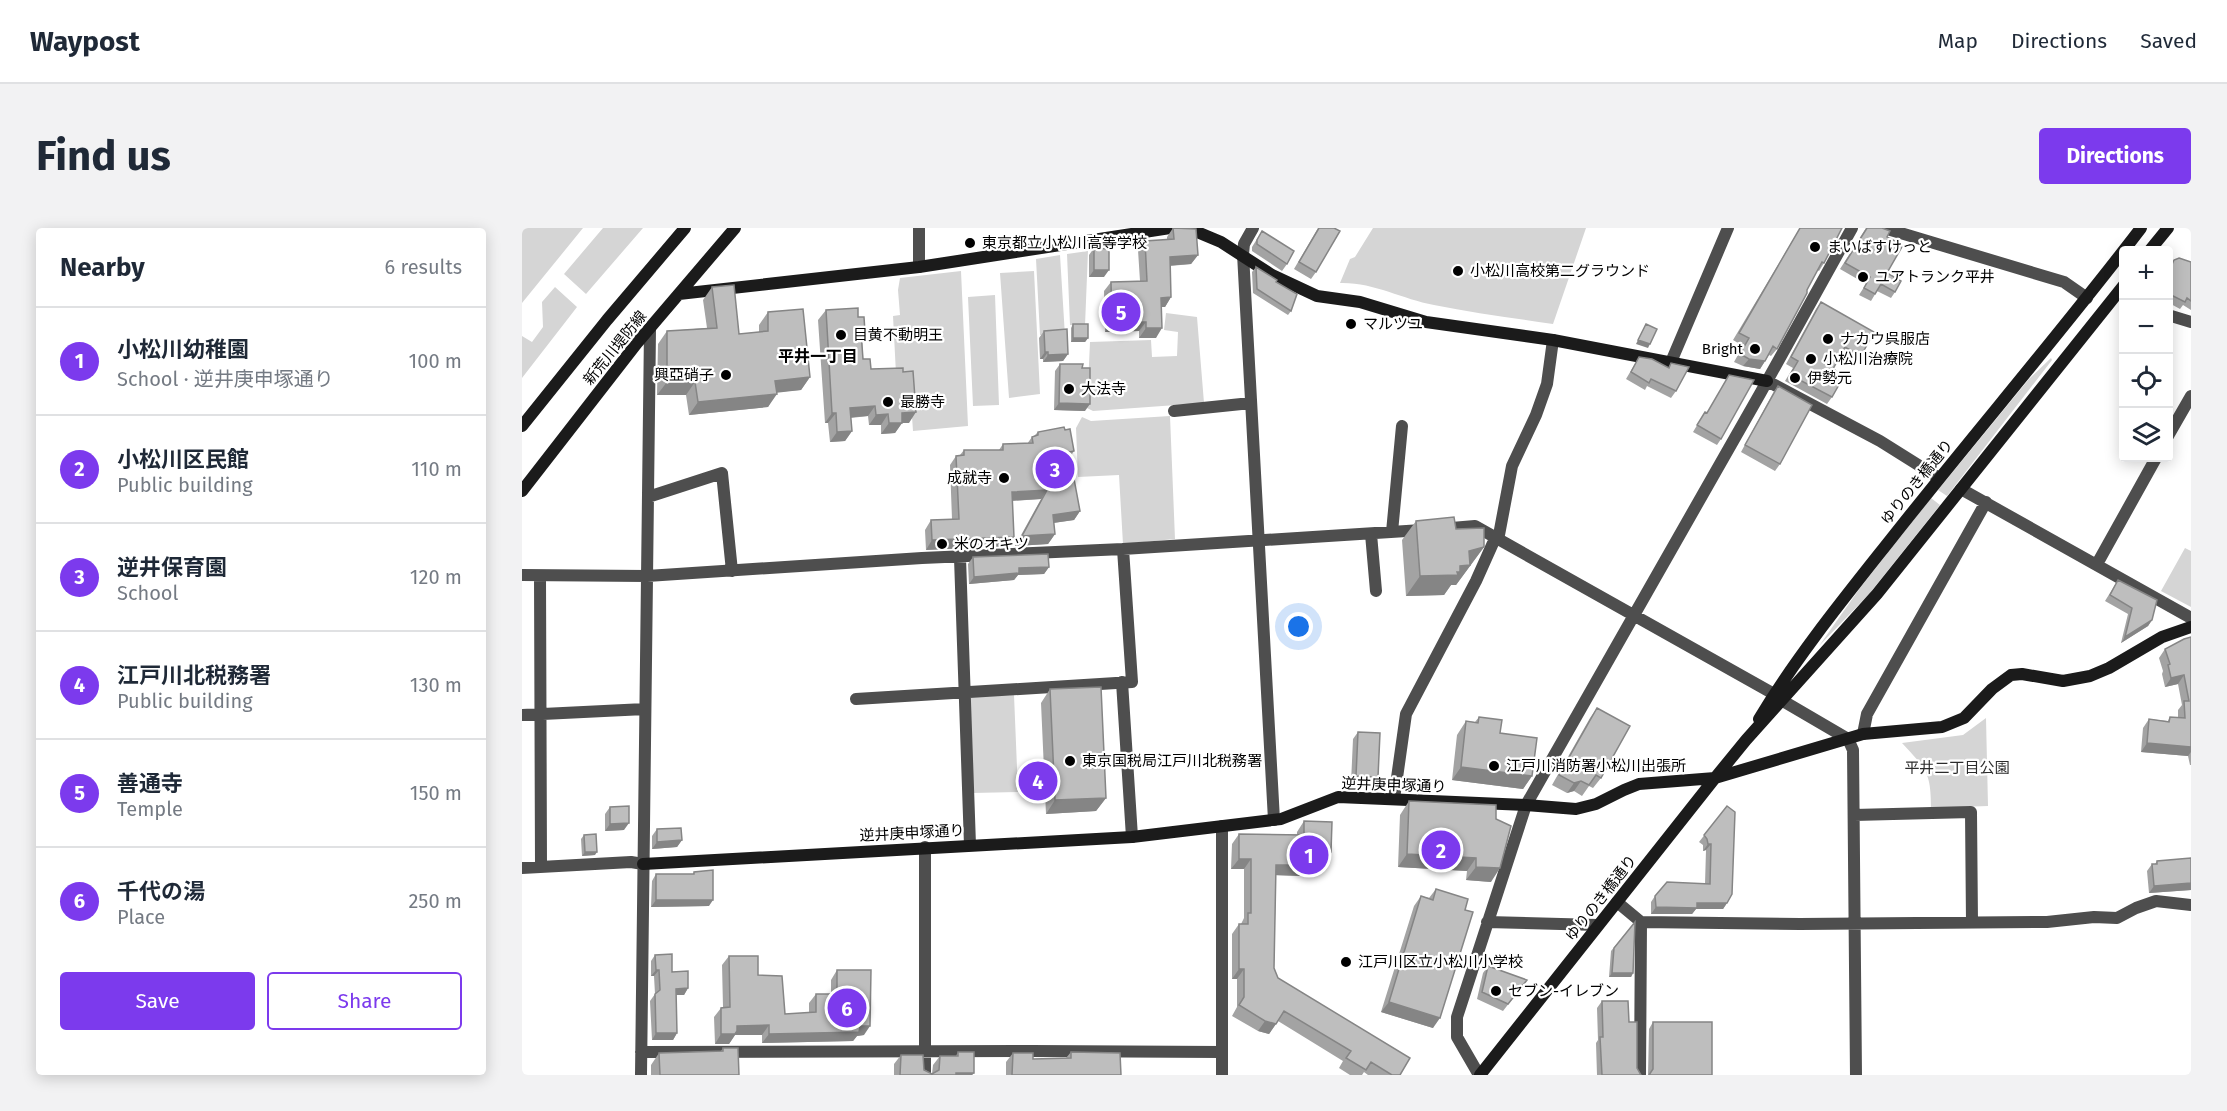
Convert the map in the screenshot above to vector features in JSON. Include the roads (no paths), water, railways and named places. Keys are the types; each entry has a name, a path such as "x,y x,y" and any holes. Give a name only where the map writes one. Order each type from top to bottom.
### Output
{"street":[{"name":"新荒川堤防線","path":"522,426 607,320 686,228"},
{"name":"新荒川堤防線","path":"522,491 581,414 735,228"},
{"path":"919,228 919,267"},
{"path":"679,294 919,267 1170,228"},
{"path":"1179,228 1190,229 1221,242 1243,254 1272,275 1317,296 1360,302 1426,322 1553,340 1767,381 1880,441 1940,478"},
{"path":"1253,228 1244,244 1243,254 1274,820"},
{"path":"1671,362 1728,228"},
{"path":"1479,1075 1456,1037 1457,1017 1526,805 1852,228"},
{"path":"1884,228 2064,282 2087,298"},
{"name":"ゆりのき橋通り","path":"1479,1075 1746,740 1778,698 1846,595 2141,228"},
{"path":"2154,246 2168,228"},
{"name":"ゆりのき橋通り","path":"1778,698 1877,594 2119,295"},
{"path":"2173,316 2191,322"},
{"path":"641,1075 650,329"},
{"path":"1394,799 1407,714 1497,538 1512,466 1536,415 1547,384 1553,340"},
{"path":"2173,429 2191,396"},
{"path":"1174,411 1251,403"},
{"path":"1392,532 1402,426"},
{"path":"2097,564 2154,462"},
{"path":"648,497 722,473 732,570"},
{"path":"1961,489 2191,618"},
{"path":"1863,734 1867,714 1986,502"},
{"path":"522,575 647,576 1475,526 1848,739 1853,750 1856,1075"},
{"path":"1371,534 1376,591"},
{"path":"856,699 1132,682 1123,549"},
{"path":"960,558 970,845"},
{"path":"540,576 541,867"},
{"name":"逆井庚申塚通り","path":"522,868 631,862 643,864 1132,837 1274,820 1338,797 1576,809 1596,804 1640,784 1715,778 1863,734 1948,725 1964,718 1992,689 2012,675 2022,674 2062,681 2090,676 2109,668 2162,637 2191,627"},
{"path":"1122,682 1132,837"},
{"path":"522,715 645,709"},
{"path":"1854,815 1971,812 1972,923"},
{"path":"1222,826 1222,1075"},
{"path":"925,847 925,1075"},
{"path":"1617,902 1641,922 1856,924 2047,922 2094,917 2117,918 2156,901 2191,905"},
{"path":"1487,922 1598,925"},
{"path":"1640,1075 1641,922"},
{"path":"641,1052 1222,1052"}],"place":[{"name":"東京都立小松川高等学校","path":"970,243"},
{"name":"まいばすけっと","path":"1815,247"},
{"name":"小松川高校第二グラウンド","path":"1458,271"},
{"name":"ユアトランク平井","path":"1863,277"},
{"name":"善通寺","path":"1121,312"},
{"name":"マルツユ","path":"1351,324"},
{"name":"目黄不動明王","path":"841,335"},
{"name":"ナカウ呉服店","path":"1828,339"},
{"name":"Bright","path":"1755,349"},
{"name":"小松川治療院","path":"1811,359"},
{"name":"興亞硝子","path":"726,375"},
{"name":"伊勢元","path":"1795,378"},
{"name":"大法寺","path":"1069,389"},
{"name":"最勝寺","path":"888,402"},
{"name":"逆井保育園","path":"1055,469"},
{"name":"成就寺","path":"1004,478"},
{"name":"米のオキツ","path":"942,544"},
{"name":"東京国税局江戸川北税務署","path":"1070,761"},
{"name":"江戸川消防署小松川出張所","path":"1494,766"},
{"name":"江戸川北税務署","path":"1038,781"},
{"name":"小松川区民館","path":"1441,850"},
{"name":"小松川幼稚園","path":"1309,855"},
{"name":"江戸川区立小松川小学校","path":"1346,962"},
{"name":"セブン-イレブン","path":"1496,991"},
{"name":"千代の湯","path":"847,1008"}],"district":[{"name":"平井一丁目","path":"818,356"}],"park label":[{"name":"平井二丁目公園","path":"1957,768"}]}
